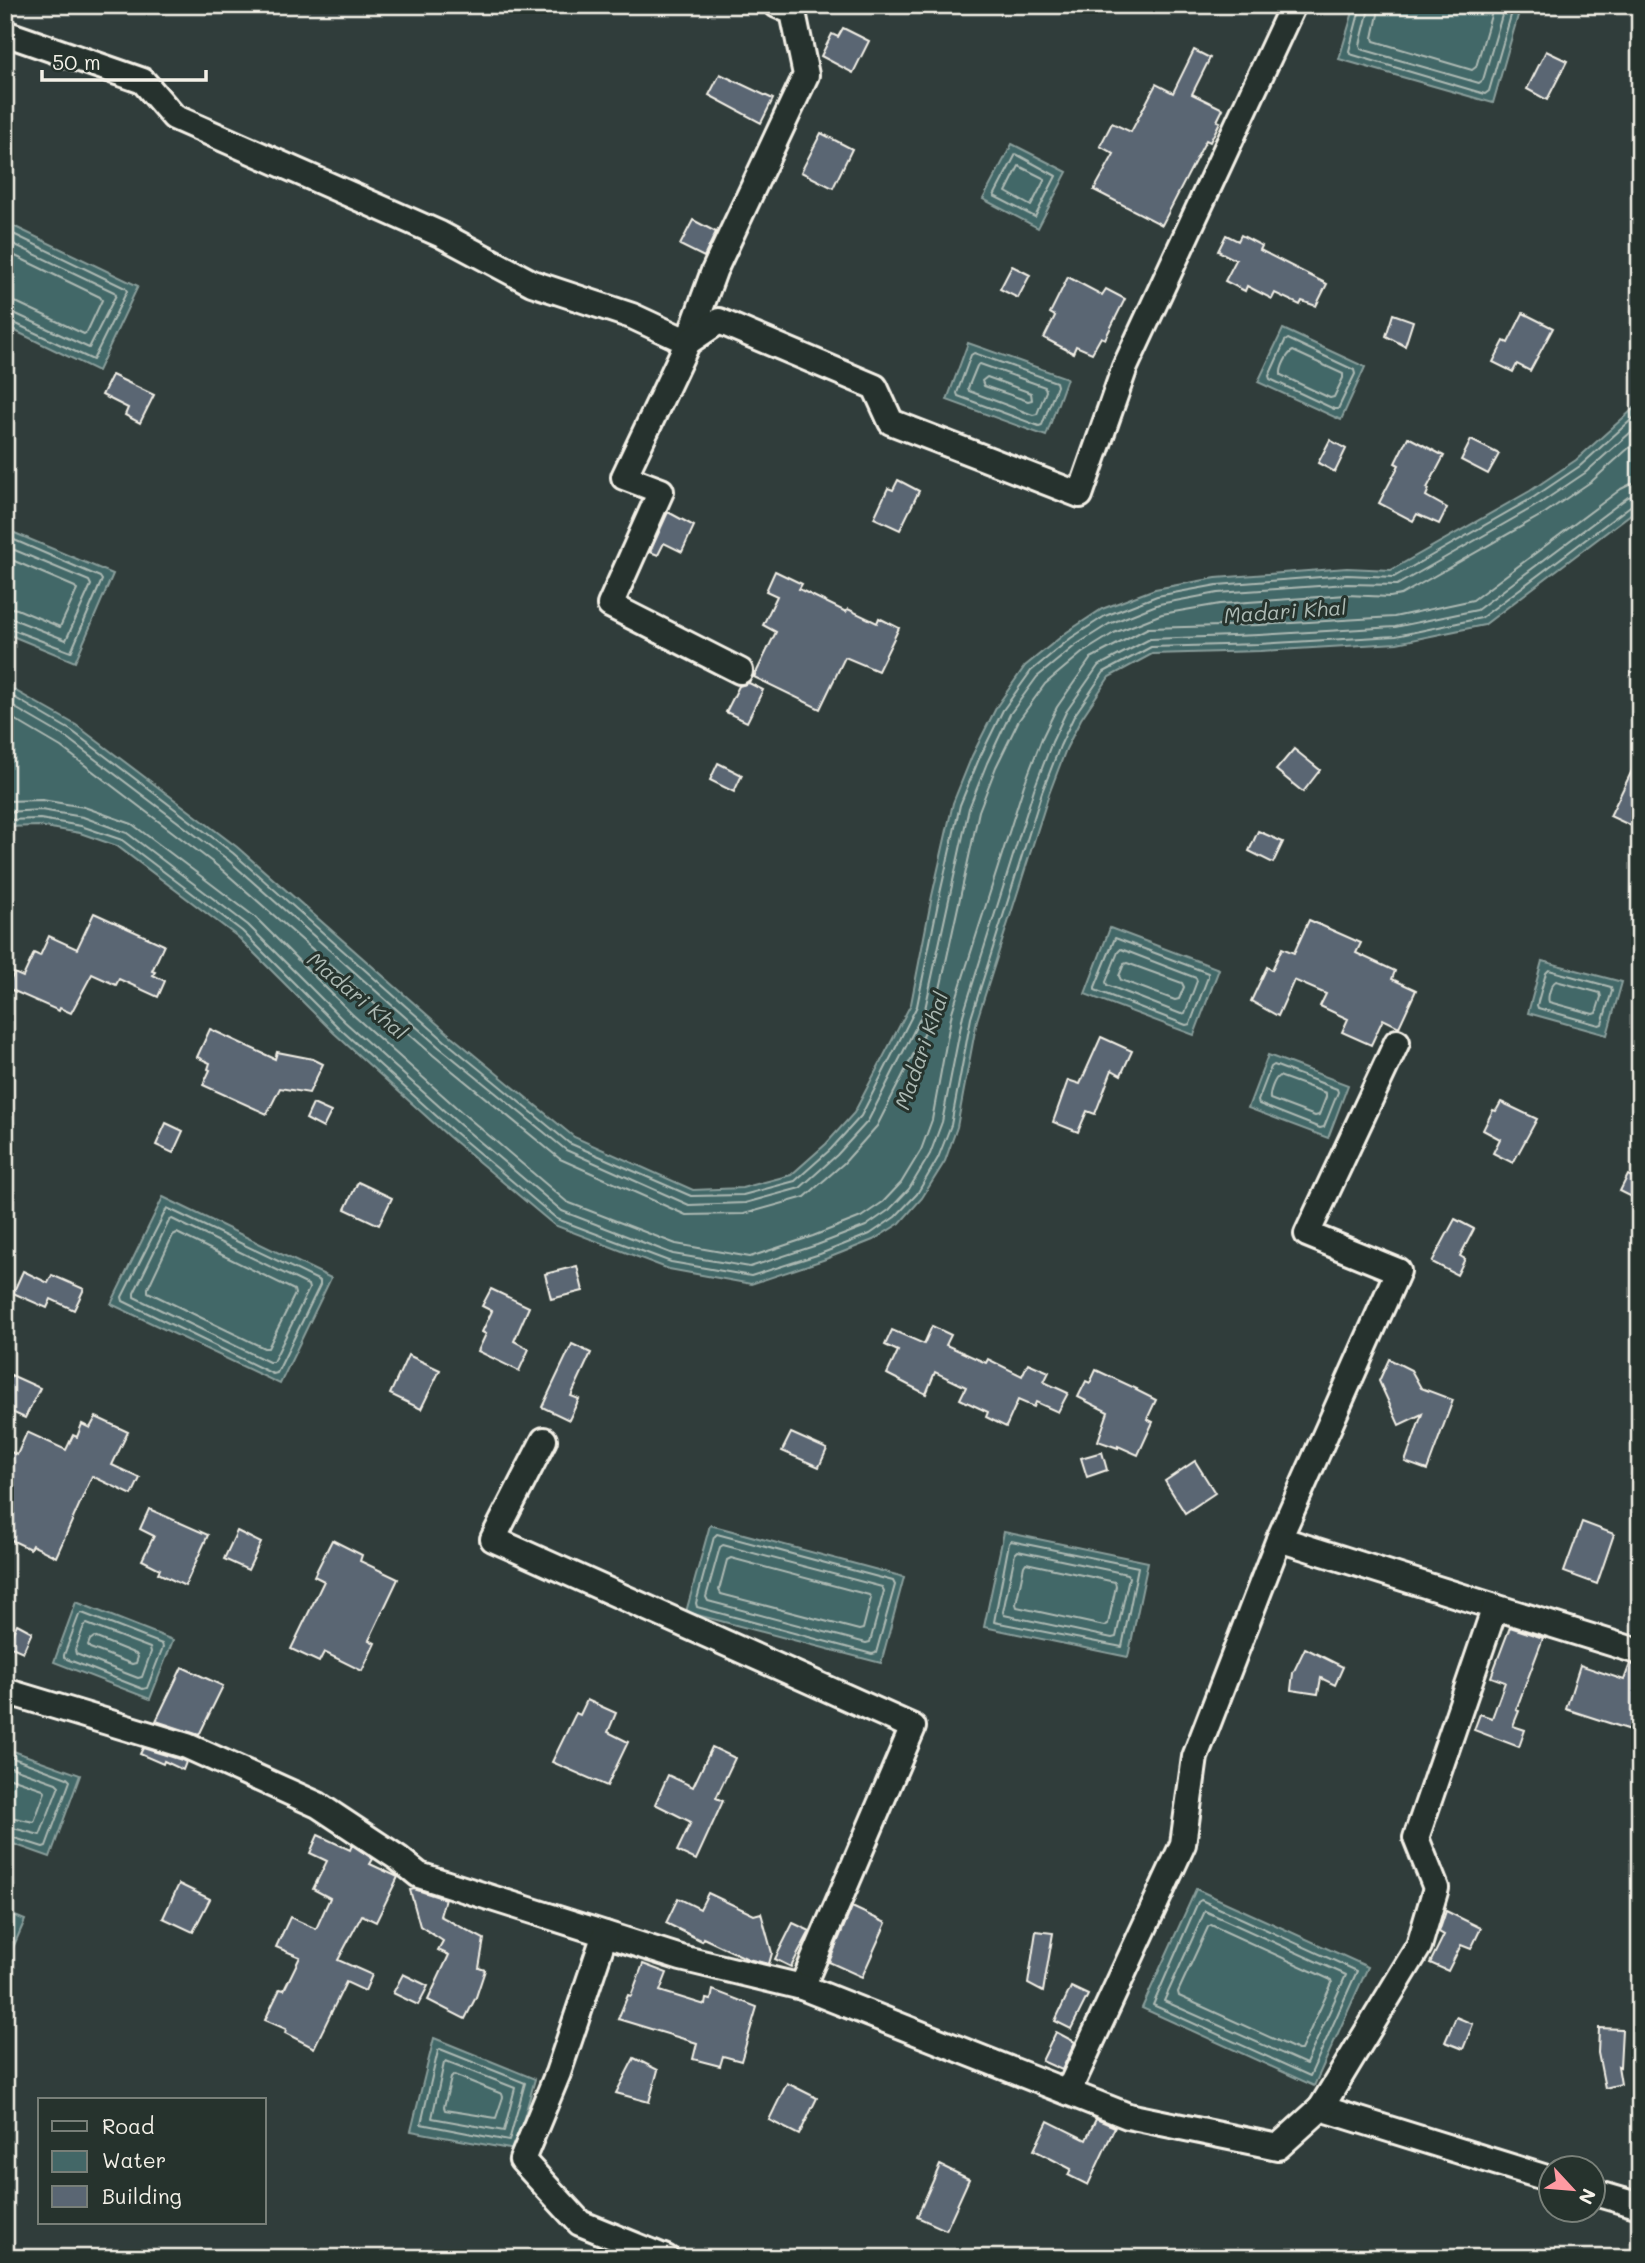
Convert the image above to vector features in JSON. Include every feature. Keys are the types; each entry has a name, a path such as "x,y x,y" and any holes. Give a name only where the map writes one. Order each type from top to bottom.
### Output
{"street":[{"path":"740,671 610,605 661,491 624,477 688,342 714,271 806,75 793,12 776,5"},
{"path":"688,342 719,321 875,387 891,422 1080,495 1125,367 1293,5"},
{"path":"5,33 143,81 174,117 440,234 532,283 632,316 688,342"},
{"path":"1068,2092 1183,1844 1195,1757 1279,1539 1398,1271 1307,1234 1397,1042"},
{"path":"544,1440 493,1539 913,1727 802,1987"},
{"path":"1279,1539 1640,1653"},
{"path":"5,1691 187,1746 318,1805 419,1875 681,1958 802,1987 1128,2116 1278,2147 1321,2108 1419,1946 1436,1888 1416,1838 1495,1607"},
{"path":"605,1934 558,2073 522,2160 580,2223 666,2258"},
{"path":"1321,2108 1536,2175"},
{"path":"1606,2196 1640,2206"}],"water":[{"path":"1355,5 1521,5 1493,103 1339,59"},
{"path":"1012,144 1067,172 1038,228 983,199"},
{"path":"7,223 138,286 98,371 5,326"},
{"path":"1283,329 1365,367 1341,420 1258,382"},
{"path":"968,343 1067,378 1046,436 947,400"},
{"name":"Madari Khal","path":"1640,403 1640,507 1484,625 1397,643 1152,654 1109,677 1081,719 1049,794 977,1020 957,1127 945,1161 922,1198 900,1223 873,1240 751,1284 669,1269 554,1225 448,1136 334,1033 238,937 117,846 80,833 39,826 5,827 5,685 76,725 237,847 450,1035 574,1137 693,1190 742,1188 791,1175 826,1144 854,1113 911,1004 953,803 972,756 997,706 1025,666 1067,632 1102,609 1155,589 1216,578 1347,568 1391,570 1530,491 1576,460"},
{"path":"5,529 113,574 75,662 5,633"},
{"path":"1110,928 1219,969 1194,1035 1085,994"},
{"path":"1542,961 1622,982 1607,1035 1528,1013"},
{"path":"1268,1055 1348,1085 1328,1138 1248,1108"},
{"path":"163,1197 331,1278 280,1384 111,1304"},
{"path":"710,1525 904,1577 881,1663 686,1612"},
{"path":"1004,1532 1148,1562 1128,1657 984,1627"},
{"path":"76,1602 173,1640 150,1699 54,1662"},
{"path":"5,1748 80,1775 50,1857 5,1841"},
{"path":"1196,1889 1368,1967 1314,2086 1142,2008"},
{"path":"5,1912 25,1920 5,1966"},
{"path":"434,2038 535,2079 515,2150 411,2131"}],"building":[{"path":"843,28 869,41 853,73 821,56 832,34 838,37"},
{"path":"1194,50 1210,58 1192,94 1223,109 1210,142 1206,140 1162,225 1094,190 1114,154 1100,146 1112,123 1131,132 1156,84 1173,93"},
{"path":"1546,51 1567,61 1547,100 1527,89"},
{"path":"720,74 773,99 761,123 709,95"},
{"path":"821,133 852,149 833,188 801,172"},
{"path":"693,220 716,232 704,257 680,245"},
{"path":"1226,235 1238,241 1241,235 1262,246 1260,250 1327,284 1316,306 1302,301 1300,305 1275,293 1272,299 1247,286 1245,291 1225,281 1236,260 1218,251"},
{"path":"1012,266 1030,275 1018,298 1000,289"},
{"path":"1068,277 1102,295 1106,289 1125,299 1105,339 1101,337 1092,353 1076,346 1073,353 1044,338 1055,316 1050,313"},
{"path":"1523,313 1553,328 1530,371 1517,364 1513,372 1493,362 1504,341 1508,343"},
{"path":"1393,314 1413,321 1405,346 1386,336"},
{"path":"112,375 154,395 140,423 125,415 128,408 102,395"},
{"path":"1408,437 1444,456 1427,488 1429,489 1426,496 1447,508 1439,524 1417,514 1413,521 1379,503 1399,465 1395,463"},
{"path":"1330,440 1346,449 1335,472 1318,463"},
{"path":"1471,440 1499,454 1488,474 1461,460"},
{"path":"898,480 919,491 900,530 874,518 888,488 893,490"},
{"path":"668,512 694,526 682,552 664,543 658,555 650,552"},
{"path":"775,571 802,584 799,589 846,612 848,609 877,623 879,618 899,628 878,671 845,657 820,709 754,677 776,632 763,625 777,596 766,591"},
{"path":"749,683 763,690 747,722 726,712 739,686"},
{"path":"1294,749 1320,770 1303,792 1276,770"},
{"path":"1640,754 1640,830 1610,816"},
{"path":"718,763 742,775 734,792 710,780"},
{"path":"1258,831 1283,842 1273,863 1249,851"},
{"path":"94,913 164,945 152,971 155,972 153,975 165,981 158,997 119,979 116,985 92,974 71,1013 60,1008 59,1011 7,988 14,973 23,977 34,953 40,956 49,936 77,949"},
{"path":"1309,920 1361,943 1356,953 1395,971 1392,979 1416,990 1399,1027 1383,1019 1371,1045 1342,1032 1348,1019 1320,1006 1326,994 1294,980 1278,1016 1251,1001 1267,967 1272,970 1282,948 1294,953"},
{"path":"210,1029 275,1059 277,1052 313,1059 323,1064 309,1093 280,1088 267,1114 203,1085 210,1070 210,1063 197,1057"},
{"path":"1101,1037 1132,1051 1121,1075 1112,1070 1095,1114 1087,1111 1078,1132 1053,1122 1068,1080 1080,1084"},
{"path":"1501,1102 1537,1119 1513,1163 1493,1153 1500,1139 1483,1130 1493,1110 1496,1111"},
{"path":"313,1104 331,1112 323,1128 306,1119"},
{"path":"166,1123 183,1131 173,1153 156,1145"},
{"path":"1628,1175 1640,1181 1640,1201 1620,1191"},
{"path":"358,1182 392,1198 379,1225 345,1209"},
{"path":"1455,1219 1474,1229 1460,1256 1465,1259 1457,1275 1432,1262"},
{"path":"577,1266 583,1291 551,1299 545,1274"},
{"path":"23,1271 48,1283 52,1275 84,1289 74,1310 51,1299 47,1308 13,1293"},
{"path":"491,1289 529,1307 514,1341 529,1349 519,1371 478,1351 486,1334 482,1332 492,1311 482,1306"},
{"path":"932,1326 951,1335 946,1345 986,1363 988,1359 1022,1376 1028,1363 1049,1372 1044,1382 1068,1393 1058,1412 1036,1402 1034,1407 1018,1400 1006,1427 986,1417 988,1412 960,1399 966,1387 935,1372 926,1394 887,1374 898,1351 885,1345 892,1330 924,1344"},
{"path":"572,1344 591,1353 571,1396 579,1399 569,1420 542,1407"},
{"path":"408,1355 440,1370 421,1409 390,1394"},
{"path":"1389,1359 1411,1370 1421,1388 1453,1400 1427,1470 1405,1462 1422,1414 1399,1425 1379,1381"},
{"path":"1096,1370 1156,1400 1147,1419 1153,1422 1138,1455 1098,1441 1108,1412 1078,1397 1086,1381 1090,1383"},
{"path":"11,1375 40,1388 25,1418 5,1409 5,1388"},
{"path":"96,1417 128,1432 112,1465 140,1478 132,1495 92,1476 56,1557 32,1545 30,1549 5,1537 5,1449 17,1455 27,1432 66,1450 73,1435 77,1437 82,1424 90,1428"},
{"path":"791,1433 827,1449 819,1467 782,1451"},
{"path":"1102,1452 1107,1470 1087,1477 1081,1458"},
{"path":"1195,1461 1215,1493 1185,1513 1165,1481"},
{"path":"149,1509 208,1535 185,1586 158,1573 160,1569 142,1560 154,1536 140,1529"},
{"path":"1582,1522 1614,1534 1597,1584 1564,1572"},
{"path":"237,1531 261,1543 248,1570 224,1559"},
{"path":"332,1540 362,1555 360,1561 398,1579 369,1640 375,1643 362,1671 324,1652 319,1662 291,1649 324,1581 314,1576"},
{"path":"17,1624 32,1632 23,1652 7,1645"},
{"path":"1510,1627 1543,1638 1516,1710 1519,1711 1513,1726 1525,1730 1519,1747 1474,1730 1480,1714 1492,1718 1505,1682 1491,1677"},
{"path":"1305,1648 1343,1667 1335,1685 1321,1678 1318,1694 1291,1690 1293,1673"},
{"path":"1630,1664 1640,1666 1640,1733 1566,1709 1580,1665 1624,1680"},
{"path":"182,1667 223,1686 199,1735 156,1721"},
{"path":"587,1700 616,1713 608,1732 628,1742 607,1786 552,1762 576,1713 580,1715"},
{"path":"712,1747 735,1758 716,1798 723,1801 696,1860 677,1851 691,1822 655,1804 668,1775 693,1787"},
{"path":"143,1748 186,1762 183,1770 140,1754"},
{"path":"318,1835 350,1850 352,1845 373,1859 370,1864 398,1877 376,1922 362,1915 338,1960 372,1975 365,1991 346,1982 314,2048 285,2033 286,2029 265,2020 300,1957 276,1947 290,1917 316,1929 330,1898 313,1889 327,1861 310,1853"},
{"path":"179,1884 210,1899 193,1932 163,1918"},
{"path":"410,1890 445,1899 440,1916 484,1939 479,1968 485,1970 465,2019 428,2000 449,1955 438,1950 443,1941 420,1926"},
{"path":"708,1893 754,1915 761,1913 772,1953 769,1964 748,1959 703,1938 702,1941 666,1923 678,1898 700,1909"},
{"path":"852,1907 886,1923 862,1977 829,1962"},
{"path":"1446,1911 1481,1928 1471,1949 1461,1945 1448,1971 1430,1963 1444,1935 1439,1932"},
{"path":"793,1923 810,1931 791,1967 775,1959"},
{"path":"1036,1931 1053,1933 1043,1992 1028,1984"},
{"path":"643,1964 667,1973 660,1991 705,2005 706,1999 711,2000 713,1990 757,2007 741,2061 723,2056 720,2066 693,2059 697,2043 618,2019 628,1995 631,1996"},
{"path":"403,1974 428,1986 418,2005 393,1993"},
{"path":"1071,1987 1088,1995 1071,2029 1055,2021"},
{"path":"1456,2017 1473,2024 1463,2049 1445,2042"},
{"path":"1599,2028 1622,2029 1620,2067 1618,2066 1621,2084 1605,2088 1598,2053"},
{"path":"1056,2032 1075,2042 1062,2070 1042,2061"},
{"path":"634,2058 658,2070 649,2102 616,2093"},
{"path":"787,2083 817,2098 799,2135 769,2120"},
{"path":"1096,2119 1115,2127 1088,2185 1068,2175 1071,2169 1034,2150 1048,2121 1086,2140"},
{"path":"940,2165 969,2179 946,2230 917,2217"}]}
